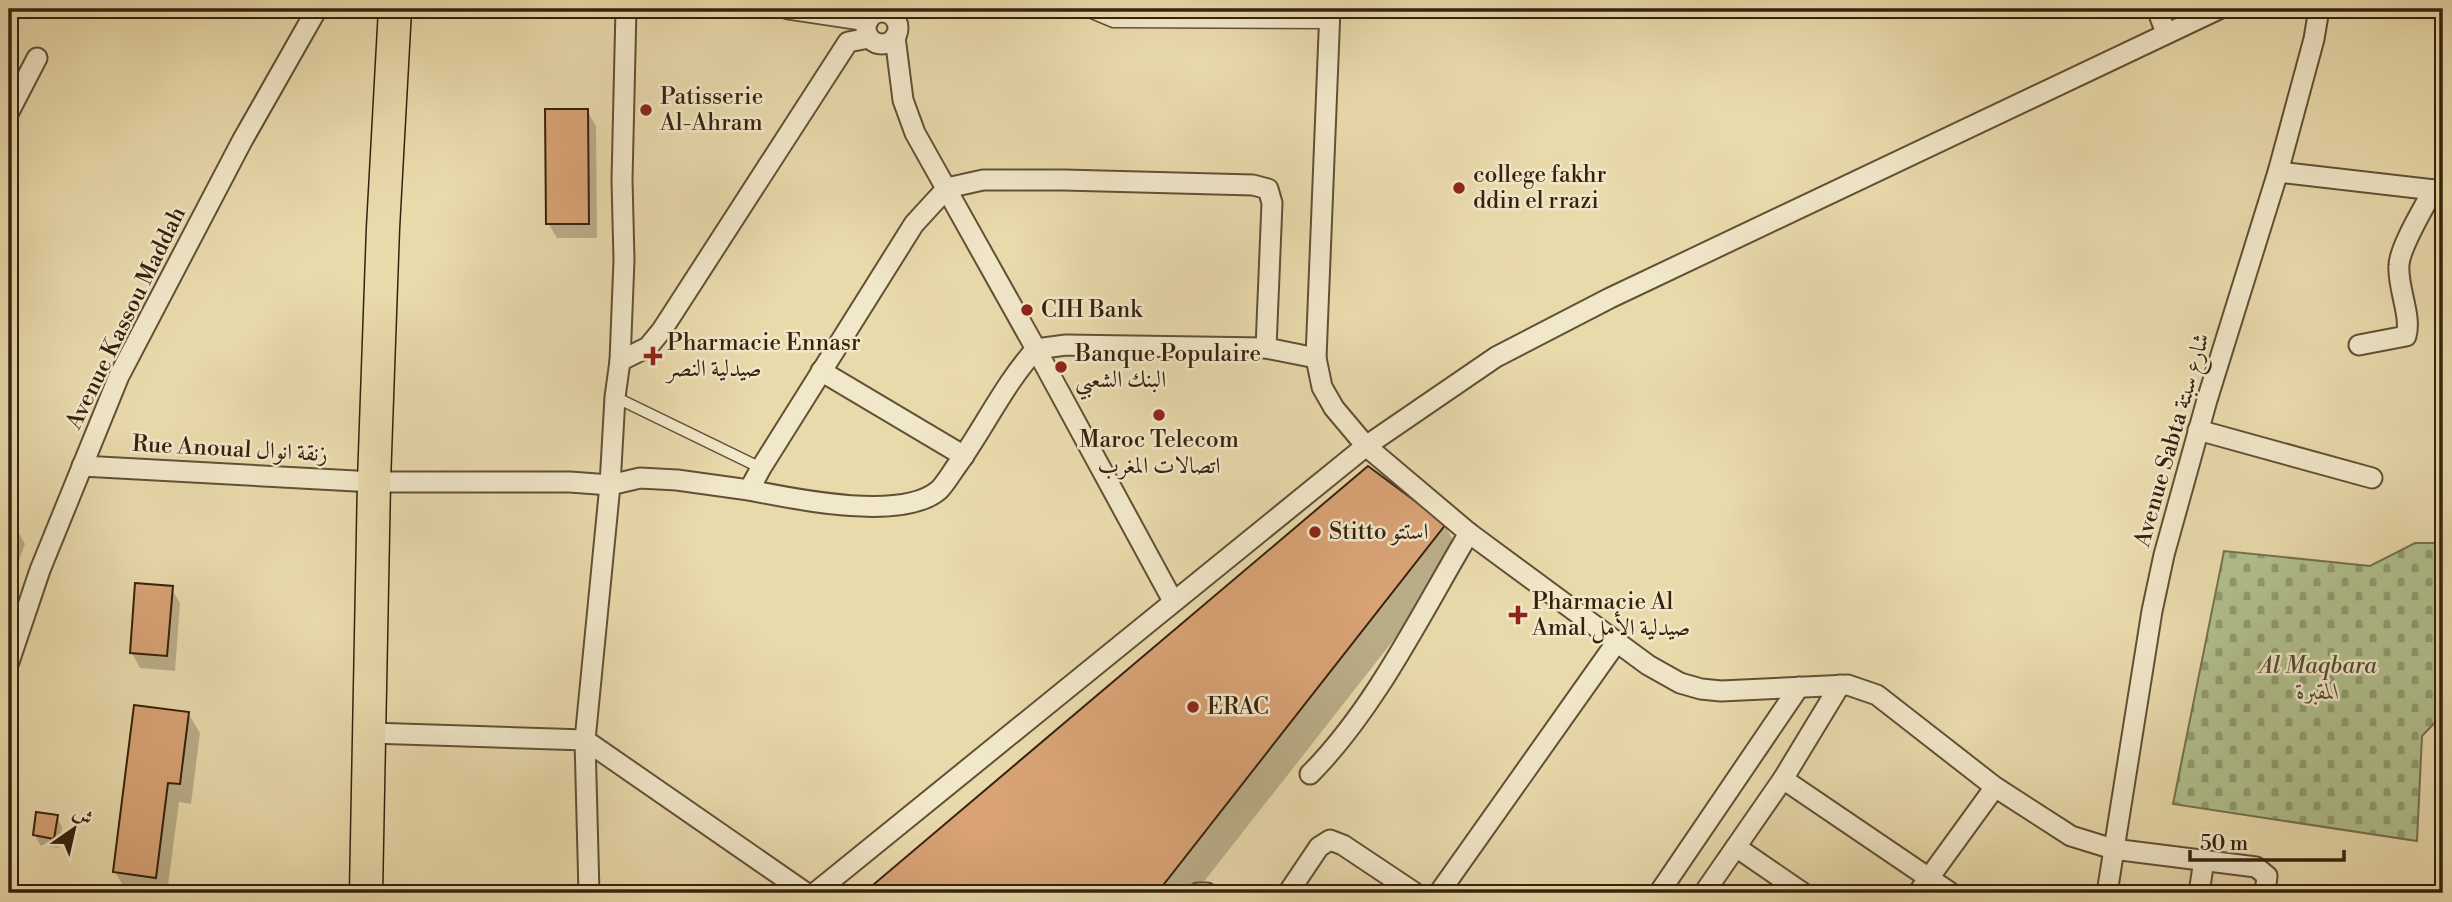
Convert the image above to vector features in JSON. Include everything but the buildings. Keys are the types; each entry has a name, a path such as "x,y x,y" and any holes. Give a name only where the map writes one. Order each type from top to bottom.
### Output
{"main road":[{"path":"366,893 374,482 383,228 395,9"}],"street":[{"name":"Avenue Kassou Maddah","path":"9,662 40,570 119,376 242,141 317,9"},
{"path":"589,893 584,740 620,361 624,260 622,180 626,9"},
{"path":"788,9 869,29 876,43 884,44 895,37"},
{"path":"2157,9 2166,33"},
{"path":"815,893 1366,446 1496,357 1610,299 2219,9"},
{"name":"Avenue Sabta شارع سبتة","path":"2107,893 2152,611 2164,555 2198,430 2278,172 2314,39 2319,9"},
{"path":"620,361 648,347 662,330 848,41 869,29 876,14 892,12 897,28 895,37 903,100 915,133 1172,601"},
{"path":"1330,16 1316,358 1322,387 1334,408 1366,446 1469,533 1616,643 1665,675 1701,689 1721,691 1840,685 1858,687 1877,695 1995,788 2071,836 2113,849 2262,869 2267,876 2266,893"},
{"path":"9,112 37,58"},
{"path":"2278,172 2438,190 2400,259 2406,336 2359,345"},
{"path":"749,490 914,223 947,188 983,180 1064,180 1253,185 1268,189 1272,203 1266,348"},
{"path":"1036,349 1066,345 1266,348 1316,358"},
{"name":"Rue Anoual زنقة انوال","path":"82,466 374,482 570,482 610,485 640,478 677,480 828,502 895,506 938,491 964,456 1020,367 1036,349"},
{"path":"821,371 964,456"},
{"path":"2198,430 2372,478"},
{"path":"1310,774 1334,750 1370,700 1469,533"},
{"path":"1439,893 1616,643"},
{"path":"1704,893 1783,779 1840,685"},
{"path":"1659,893 1799,687"},
{"path":"370,733 584,740 806,893"},
{"path":"1783,779 1924,886 1951,893"},
{"path":"1924,886 1995,788"},
{"path":"1288,893 1319,847 1330,840 1343,845 1405,891"},
{"path":"1736,847 1803,893"},
{"path":"2199,893 2204,860"},
{"path":"1198,893 1207,893"}],"lane":[{"path":"1082,9 1113,22 1330,16"},
{"path":"615,397 761,468"}],"green space":[{"name":"Al Maqbara المقبرة","path":"2415,543 2443,543 2443,714 2422,736 2417,841 2173,804 2224,551 2370,566"}],"place":[{"name":"Patisserie Al-Ahram","path":"646,110"},
{"name":"college fakhr ddin el rrazi","path":"1459,188"},
{"name":"CIH Bank","path":"1027,310"},
{"name":"Pharmacie Ennasr صيدلية النصر","path":"653,356"},
{"name":"Banque Populaire البنك الشعبي","path":"1061,367"},
{"name":"Maroc Telecom اتصالات المغرب","path":"1159,415"},
{"name":"Stitto استتو","path":"1315,532"},
{"name":"Pharmacie Al Amal صيدلية الأمل","path":"1518,615"},
{"name":"ERAC","path":"1193,707"}]}
